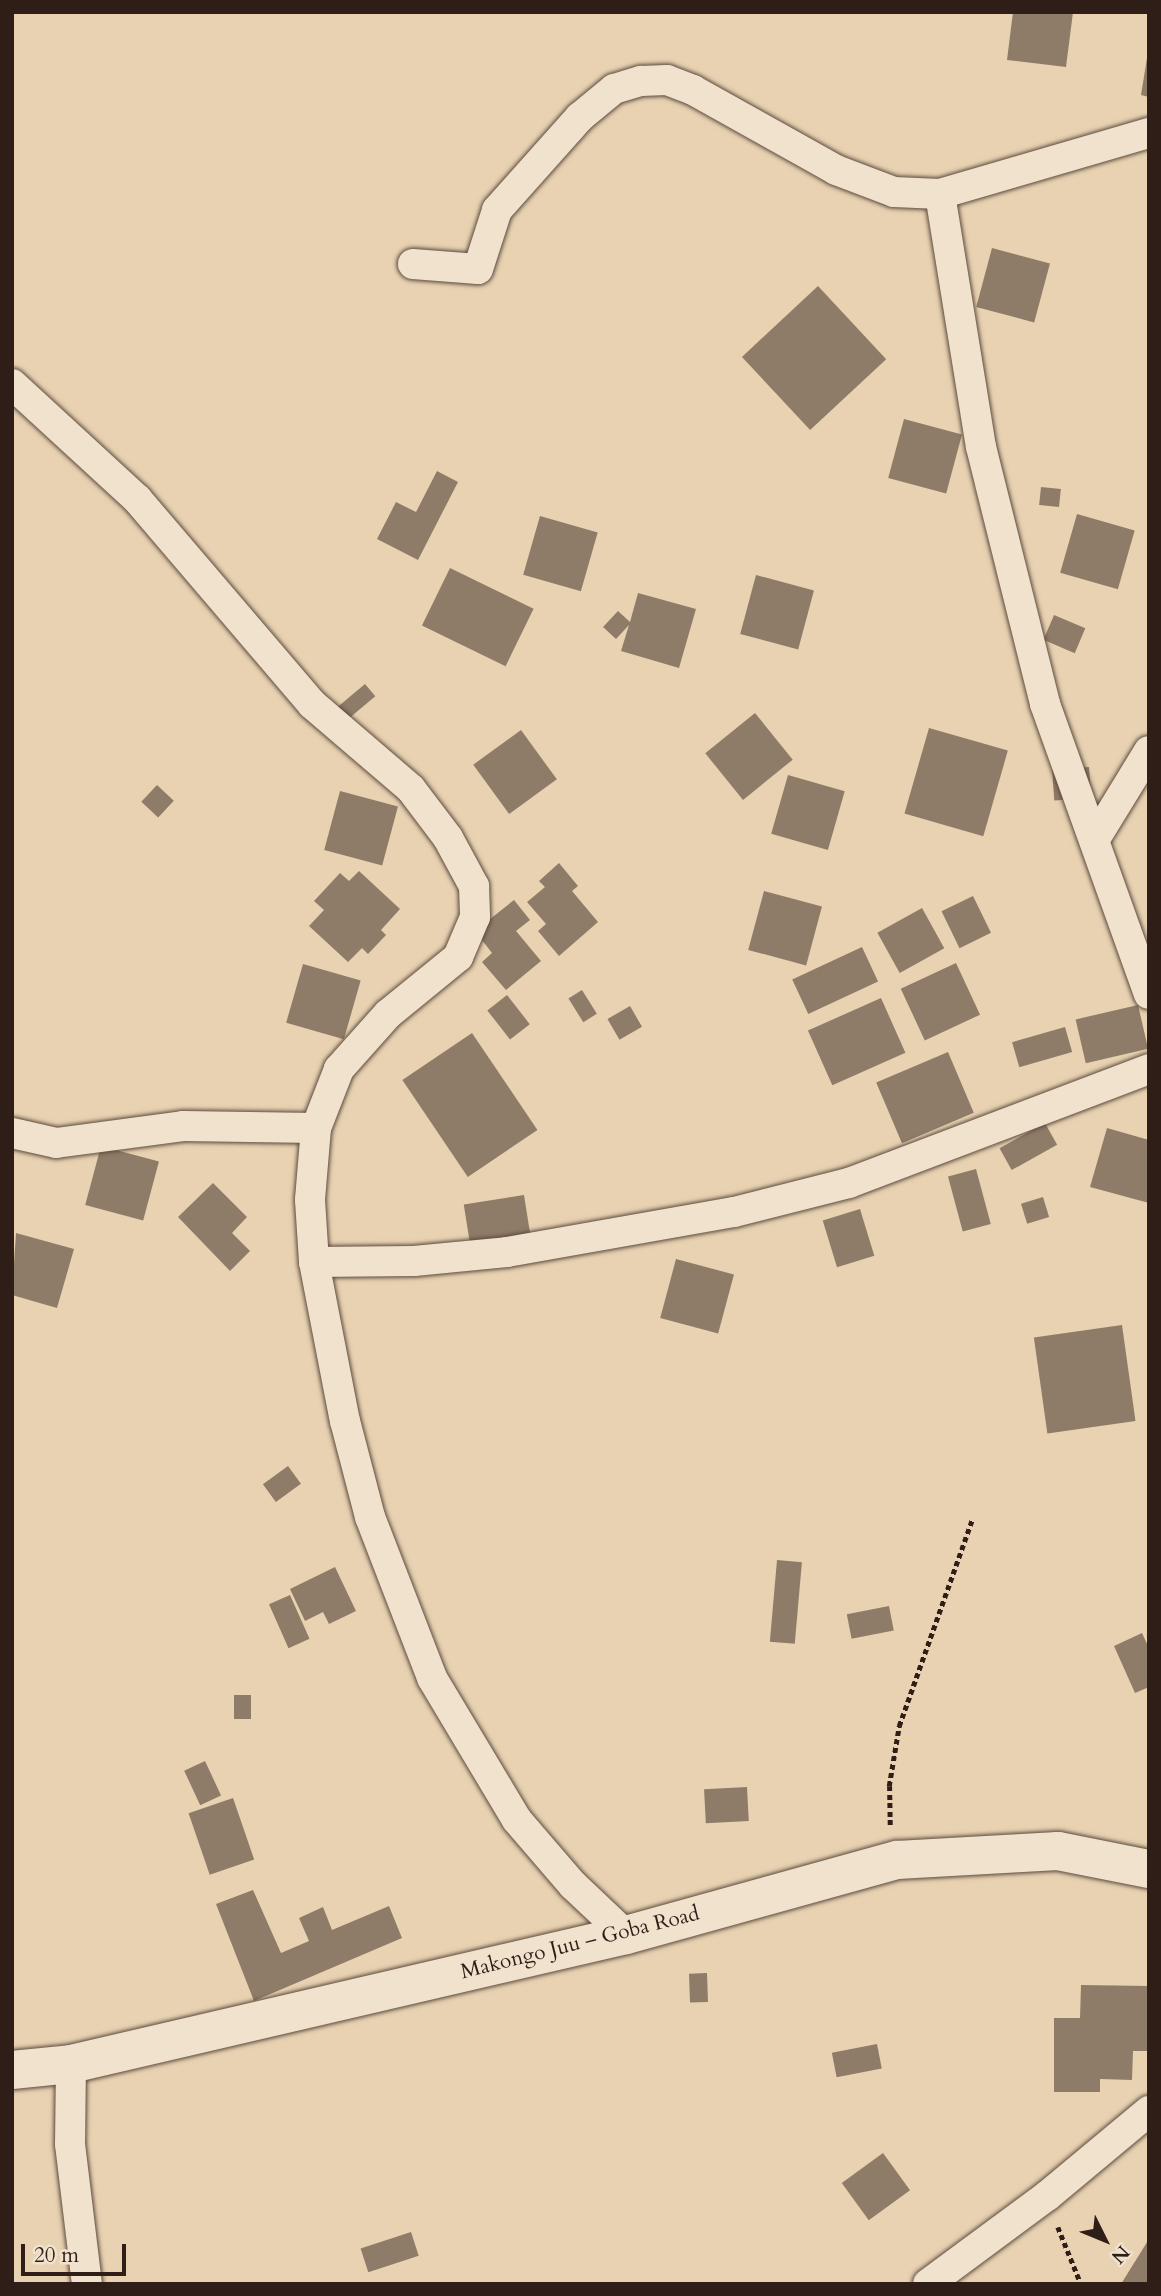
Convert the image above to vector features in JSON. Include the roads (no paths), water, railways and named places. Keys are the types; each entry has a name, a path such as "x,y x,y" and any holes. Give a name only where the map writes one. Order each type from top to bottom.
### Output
{"street":[{"path":"413,264 478,270 498,211 580,117 614,89 641,80 667,80 693,90 836,170 894,192 940,194 1149,133"},
{"path":"940,194 981,447 1045,705 1149,994"},
{"path":"12,384 137,499 312,704 411,789 448,838 474,886 475,917 458,957 388,1014 340,1069 316,1128 310,1199 314,1262 345,1421 370,1517 432,1678 517,1820 573,1885 626,1935"},
{"path":"1095,839 1149,751"},
{"path":"314,1262 414,1261 507,1252 734,1212 849,1183 1149,1069"},
{"path":"12,1133 56,1143 183,1126 316,1128"},
{"name":"Makongo Juu – Goba Road","path":"12,2070 71,2064 626,1935 897,1860 1058,1851 1149,1869"},
{"path":"71,2064 70,2144 87,2284"},
{"path":"928,2284 1046,2196 1149,2111"}]}
